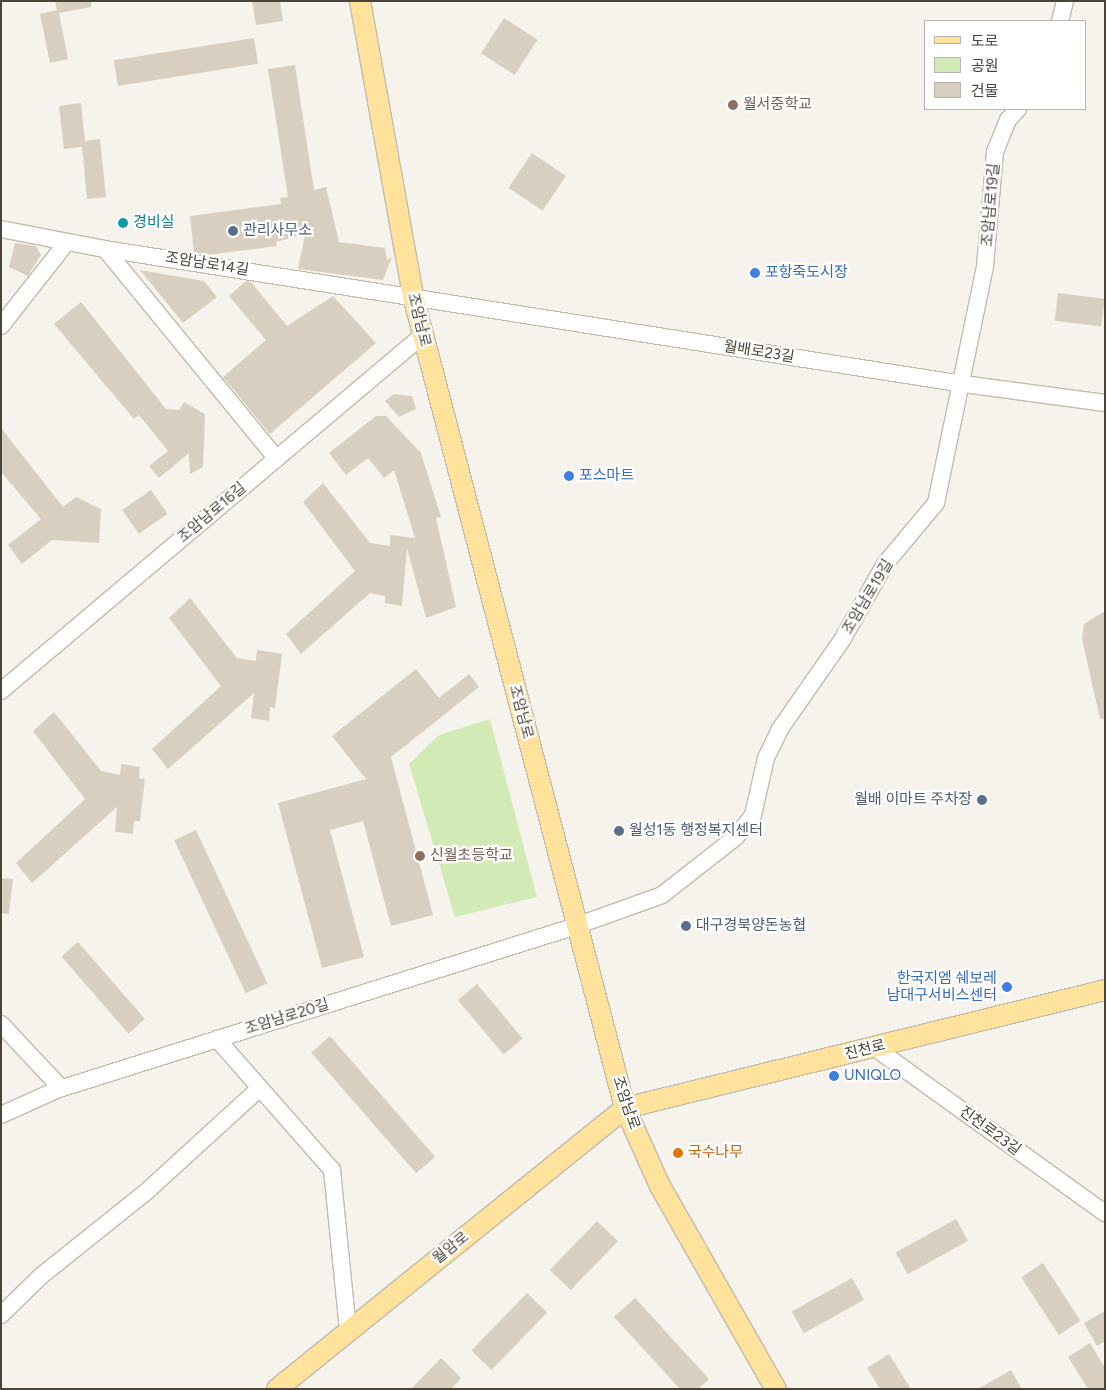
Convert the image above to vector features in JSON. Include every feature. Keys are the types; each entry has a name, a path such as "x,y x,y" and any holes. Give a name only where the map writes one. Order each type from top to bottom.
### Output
{"main road":[{"name":"조암남로","path":"360,1 413,296 625,1108 660,1186 772,1388"},
{"name":"진천로","path":"625,1108 1105,990"},
{"name":"월암로","path":"277,1389 625,1108"}],"street":[{"path":"1060,20 1065,1"},
{"name":"조암남로19길","path":"576,926 662,895 736,837 753,815 766,758 780,729 842,640 885,564 936,503 963,384 985,266 995,152 1008,120 1017,110"},
{"name":"조암남로14길","path":"1,229 105,249 413,296"},
{"path":"1,326 67,242"},
{"path":"105,249 278,459"},
{"name":"월배로23길","path":"413,296 963,384 1105,403"},
{"name":"조암남로16길","path":"1,691 423,335"},
{"name":"조암남로20길","path":"1,1115 61,1088 576,926"},
{"path":"1,1024 61,1088"},
{"path":"217,1039 332,1170 348,1331"},
{"name":"진천로23길","path":"875,1048 1105,1213"},
{"path":"1,1315 41,1276 146,1192 260,1088"}],"green space":[{"path":"490,719 537,897 455,917 409,764 439,735"}],"building":[{"path":"55,1 91,1 91,7 59,13 68,59 50,63 40,14 57,10"},
{"path":"252,1 280,1 283,21 256,25"},
{"path":"504,18 538,40 515,75 481,53"},
{"path":"254,38 258,64 118,86 114,60"},
{"path":"295,65 314,190 326,187 339,242 385,248 387,260 392,257 383,280 298,269 305,234 276,242 277,246 206,255 194,253 190,216 281,204 280,198 288,197 268,69"},
{"path":"81,103 85,141 100,139 106,197 87,199 82,147 64,149 59,106"},
{"path":"532,153 566,176 543,211 509,188"},
{"path":"15,243 36,246 41,255 28,276 9,267"},
{"path":"140,270 204,281 217,297 183,323"},
{"path":"246,281 251,282 287,326 333,296 376,343 270,434 223,377 266,340 229,296"},
{"path":"1058,293 1105,299 1101,327 1055,321"},
{"path":"81,302 166,409 179,410 184,402 205,414 203,467 190,474 189,453 159,478 149,466 168,451 139,415 134,419 54,324"},
{"path":"394,394 412,396 416,409 399,417 385,401"},
{"path":"376,416 386,416 421,453 441,517 436,518 456,607 426,618 407,548 402,606 385,603 385,596 370,593 301,654 286,634 355,571 303,502 323,483 370,543 390,546 390,535 415,538 394,470 384,478 368,458 346,475 329,453"},
{"path":"1,428 63,507 76,497 101,509 99,543 52,540 22,564 8,545 41,519 1,472"},
{"path":"151,490 168,514 139,534 122,510"},
{"path":"190,598 237,658 256,661 257,650 282,654 275,708 270,707 269,721 251,718 254,693 168,769 152,749 221,686 169,618"},
{"path":"1105,611 1105,719 1100,719 1082,639 1084,624"},
{"path":"416,669 439,698 469,674 479,687 391,757 433,915 391,926 363,821 330,830 364,957 322,968 278,803 366,779 332,736"},
{"path":"54,712 101,771 120,775 121,764 140,767 139,778 145,779 140,821 134,821 133,834 115,832 117,807 32,883 16,863 85,799 33,731"},
{"path":"196,830 267,983 246,993 174,840"},
{"path":"1,878 13,879 9,914 1,913"},
{"path":"78,942 145,1019 128,1033 61,956"},
{"path":"477,984 523,1038 503,1054 458,1000"},
{"path":"330,1036 435,1157 416,1173 311,1052"},
{"path":"956,1219 968,1241 908,1274 896,1252"},
{"path":"597,1221 618,1241 571,1290 550,1270"},
{"path":"1043,1263 1081,1321 1059,1335 1021,1277"},
{"path":"852,1278 864,1300 804,1333 792,1311"},
{"path":"527,1293 547,1312 492,1370 471,1351"},
{"path":"635,1298 709,1379 698,1389 680,1389 614,1317"},
{"path":"1105,1311 1105,1341 1097,1346 1084,1323"},
{"path":"1090,1343 1105,1368 1105,1389 1088,1389 1068,1357"},
{"path":"889,1354 911,1389 880,1389 867,1368"},
{"path":"441,1358 461,1378 451,1389 411,1389"},
{"path":"1011,1370 1022,1389 978,1389"}],"place":[{"name":"월서중학교","path":"733,105"},
{"name":"경비실","path":"123,223"},
{"name":"관리사무소","path":"233,231"},
{"name":"포항죽도시장","path":"755,273"},
{"name":"포스마트","path":"569,476"},
{"name":"월배 이마트 주차장","path":"982,800"},
{"name":"월성1동 행정복지센터","path":"619,831"},
{"name":"신월초등학교","path":"420,856"},
{"name":"대구경북양돈농협","path":"686,926"},
{"name":"한국지엠 쉐보레 남대구서비스센터","path":"1007,987"},
{"name":"UNIQLO","path":"834,1076"},
{"name":"국수나무","path":"678,1153"}]}
